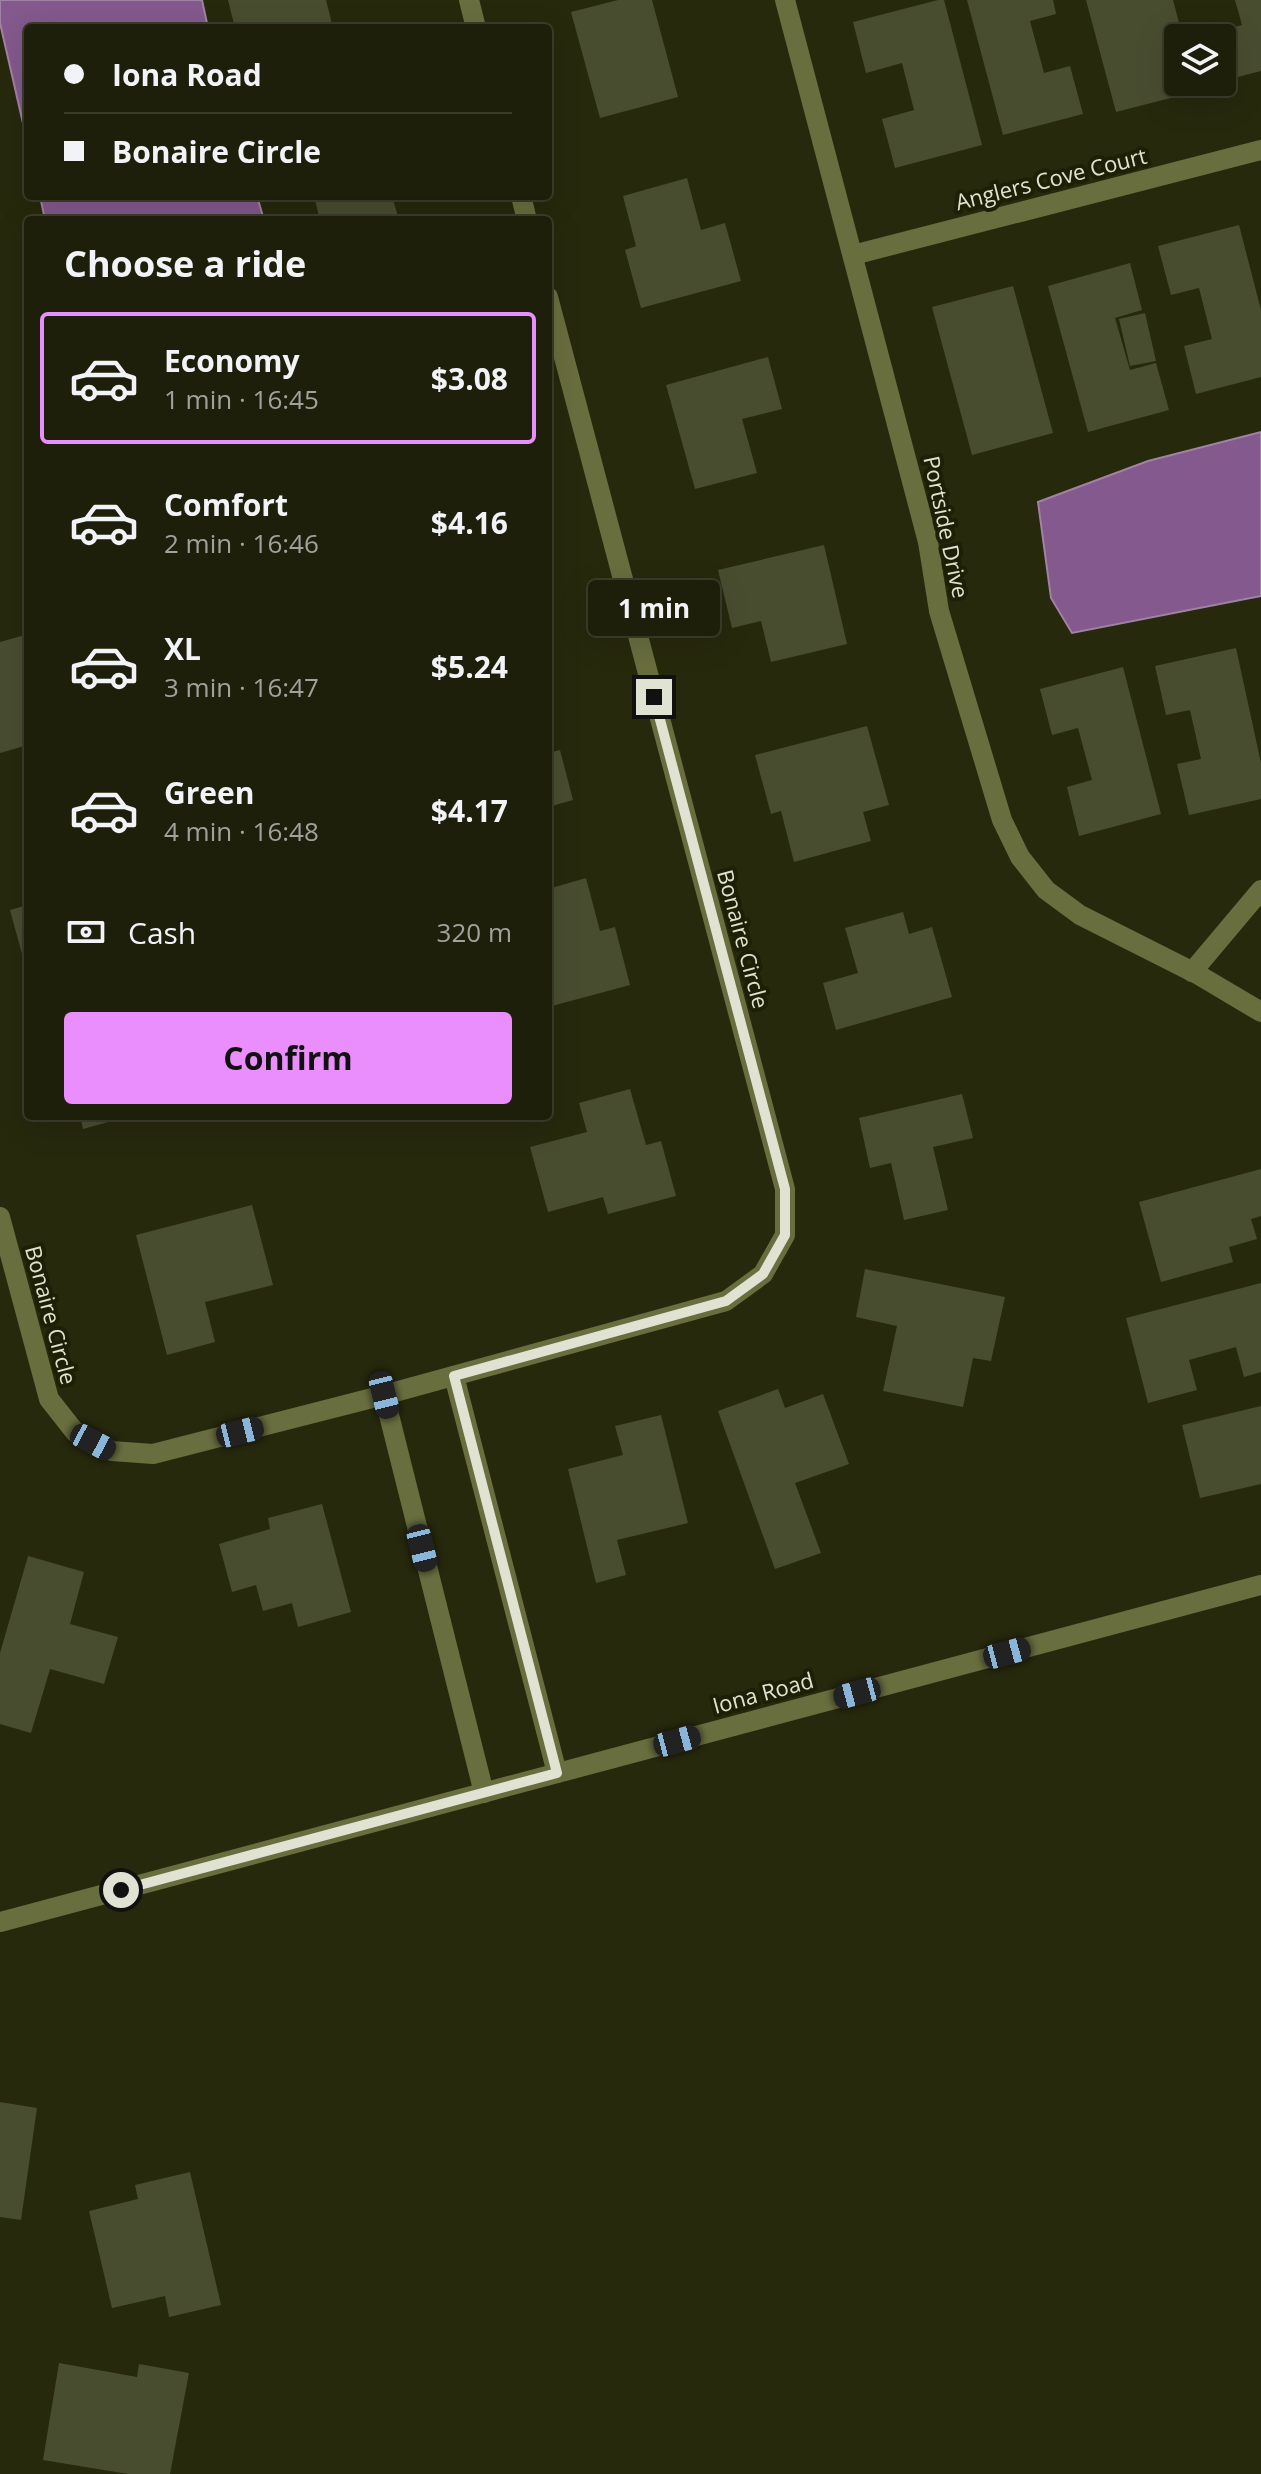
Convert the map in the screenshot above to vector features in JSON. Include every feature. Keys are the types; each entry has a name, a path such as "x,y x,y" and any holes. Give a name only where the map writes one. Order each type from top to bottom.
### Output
{"street":[{"path":"469,0 475,24"},
{"name":"Portside Drive","path":"785,0 928,542 939,611 1002,820 1020,857 1046,890 1116,936 1192,972 1261,1012"},
{"name":"Anglers Cove Court","path":"853,255 1261,150"},
{"name":"Bonaire Circle","path":"0,1217 49,1399 75,1432 112,1451 153,1454 454,1376 726,1301 763,1274 785,1235 785,1189 552,312"},
{"path":"1192,972 1261,890"},
{"path":"454,1376 557,1773"},
{"path":"384,1395 484,1793"},
{"name":"Iona Road","path":"0,1922 1261,1585"}],"shaded area":[{"path":"0,0 202,0 207,24 24,24 24,128 0,23"},
{"path":"41,200 258,200 263,216 44,216"},
{"path":"1261,432 1261,596 1072,633 1051,598 1038,502 1148,461"}],"building":[{"path":"228,0 326,0 332,24 234,24"},
{"path":"618,0 652,0 678,97 600,118 571,12"},
{"path":"944,0 982,145 895,168 882,119 914,110 902,63 866,73 853,22"},
{"path":"967,0 1053,0 1056,14 1030,21 1044,73 1070,66 1083,114 1003,135"},
{"path":"1086,0 1173,0 1179,24 1164,24 1164,96 1178,96 1116,112"},
{"path":"1235,0 1261,0 1261,71 1236,77 1236,27 1242,25"},
{"path":"687,178 701,230 725,223 741,281 641,308 625,250 636,246 623,196"},
{"path":"315,200 393,200 398,216 319,216"},
{"path":"1239,225 1261,310 1261,377 1196,394 1184,346 1212,339 1199,288 1171,295 1158,246"},
{"path":"1130,263 1142,310 1115,318 1130,370 1156,363 1169,410 1088,432 1048,286"},
{"path":"1013,286 1053,433 972,455 932,307"},
{"path":"1145,313 1156,361 1130,366 1119,319"},
{"path":"768,357 782,409 742,419 757,473 695,489 666,385"},
{"path":"824,545 847,644 771,662 761,621 732,628 718,570"},
{"path":"24,635 24,746 0,753 0,642"},
{"path":"1236,648 1261,763 1261,799 1189,815 1177,764 1201,759 1190,710 1166,715 1155,666"},
{"path":"1123,667 1161,814 1079,836 1067,787 1092,780 1078,728 1052,735 1040,689"},
{"path":"867,726 889,805 863,812 871,841 794,862 781,811 771,814 755,755"},
{"path":"560,750 573,800 552,806 552,752"},
{"path":"586,878 600,931 615,927 630,985 552,1006 552,888"},
{"path":"24,906 24,954 22,954 10,910"},
{"path":"903,912 909,934 932,927 952,997 836,1030 823,983 858,973 845,928"},
{"path":"630,1089 646,1145 661,1141 676,1196 608,1214 603,1197 548,1212 530,1147 587,1132 579,1103"},
{"path":"962,1094 973,1138 933,1147 948,1210 904,1220 891,1163 870,1168 859,1118"},
{"path":"81,1120 115,1120 83,1129"},
{"path":"1261,1169 1261,1216 1251,1219 1257,1239 1229,1247 1233,1262 1161,1282 1139,1202"},
{"path":"252,1205 273,1285 205,1302 215,1342 167,1355 136,1235"},
{"path":"865,1269 1005,1297 991,1361 973,1358 963,1407 883,1391 897,1326 856,1317"},
{"path":"1261,1283 1261,1372 1244,1377 1236,1347 1189,1360 1197,1390 1148,1403 1126,1318"},
{"path":"778,1389 785,1408 823,1394 849,1464 795,1483 821,1553 775,1569 718,1411"},
{"path":"1261,1406 1261,1484 1200,1498 1182,1425"},
{"path":"661,1415 688,1523 617,1540 626,1575 596,1583 568,1469 623,1455 615,1426"},
{"path":"322,1504 351,1612 298,1627 292,1603 263,1611 256,1585 232,1592 219,1544 270,1529 268,1518"},
{"path":"28,1556 84,1572 70,1624 118,1637 104,1684 50,1669 31,1733 0,1724 0,1653"},
{"path":"0,2102 37,2108 21,2220 0,2217"},
{"path":"190,2172 221,2305 169,2317 165,2296 112,2308 89,2211 138,2199 135,2185"},
{"path":"59,2363 137,2377 139,2364 189,2373 170,2474 128,2474 43,2460"}],"route":[{"path":"121,1890 557,1773 454,1376 726,1301 763,1274 785,1235 785,1189 654,697"}]}
